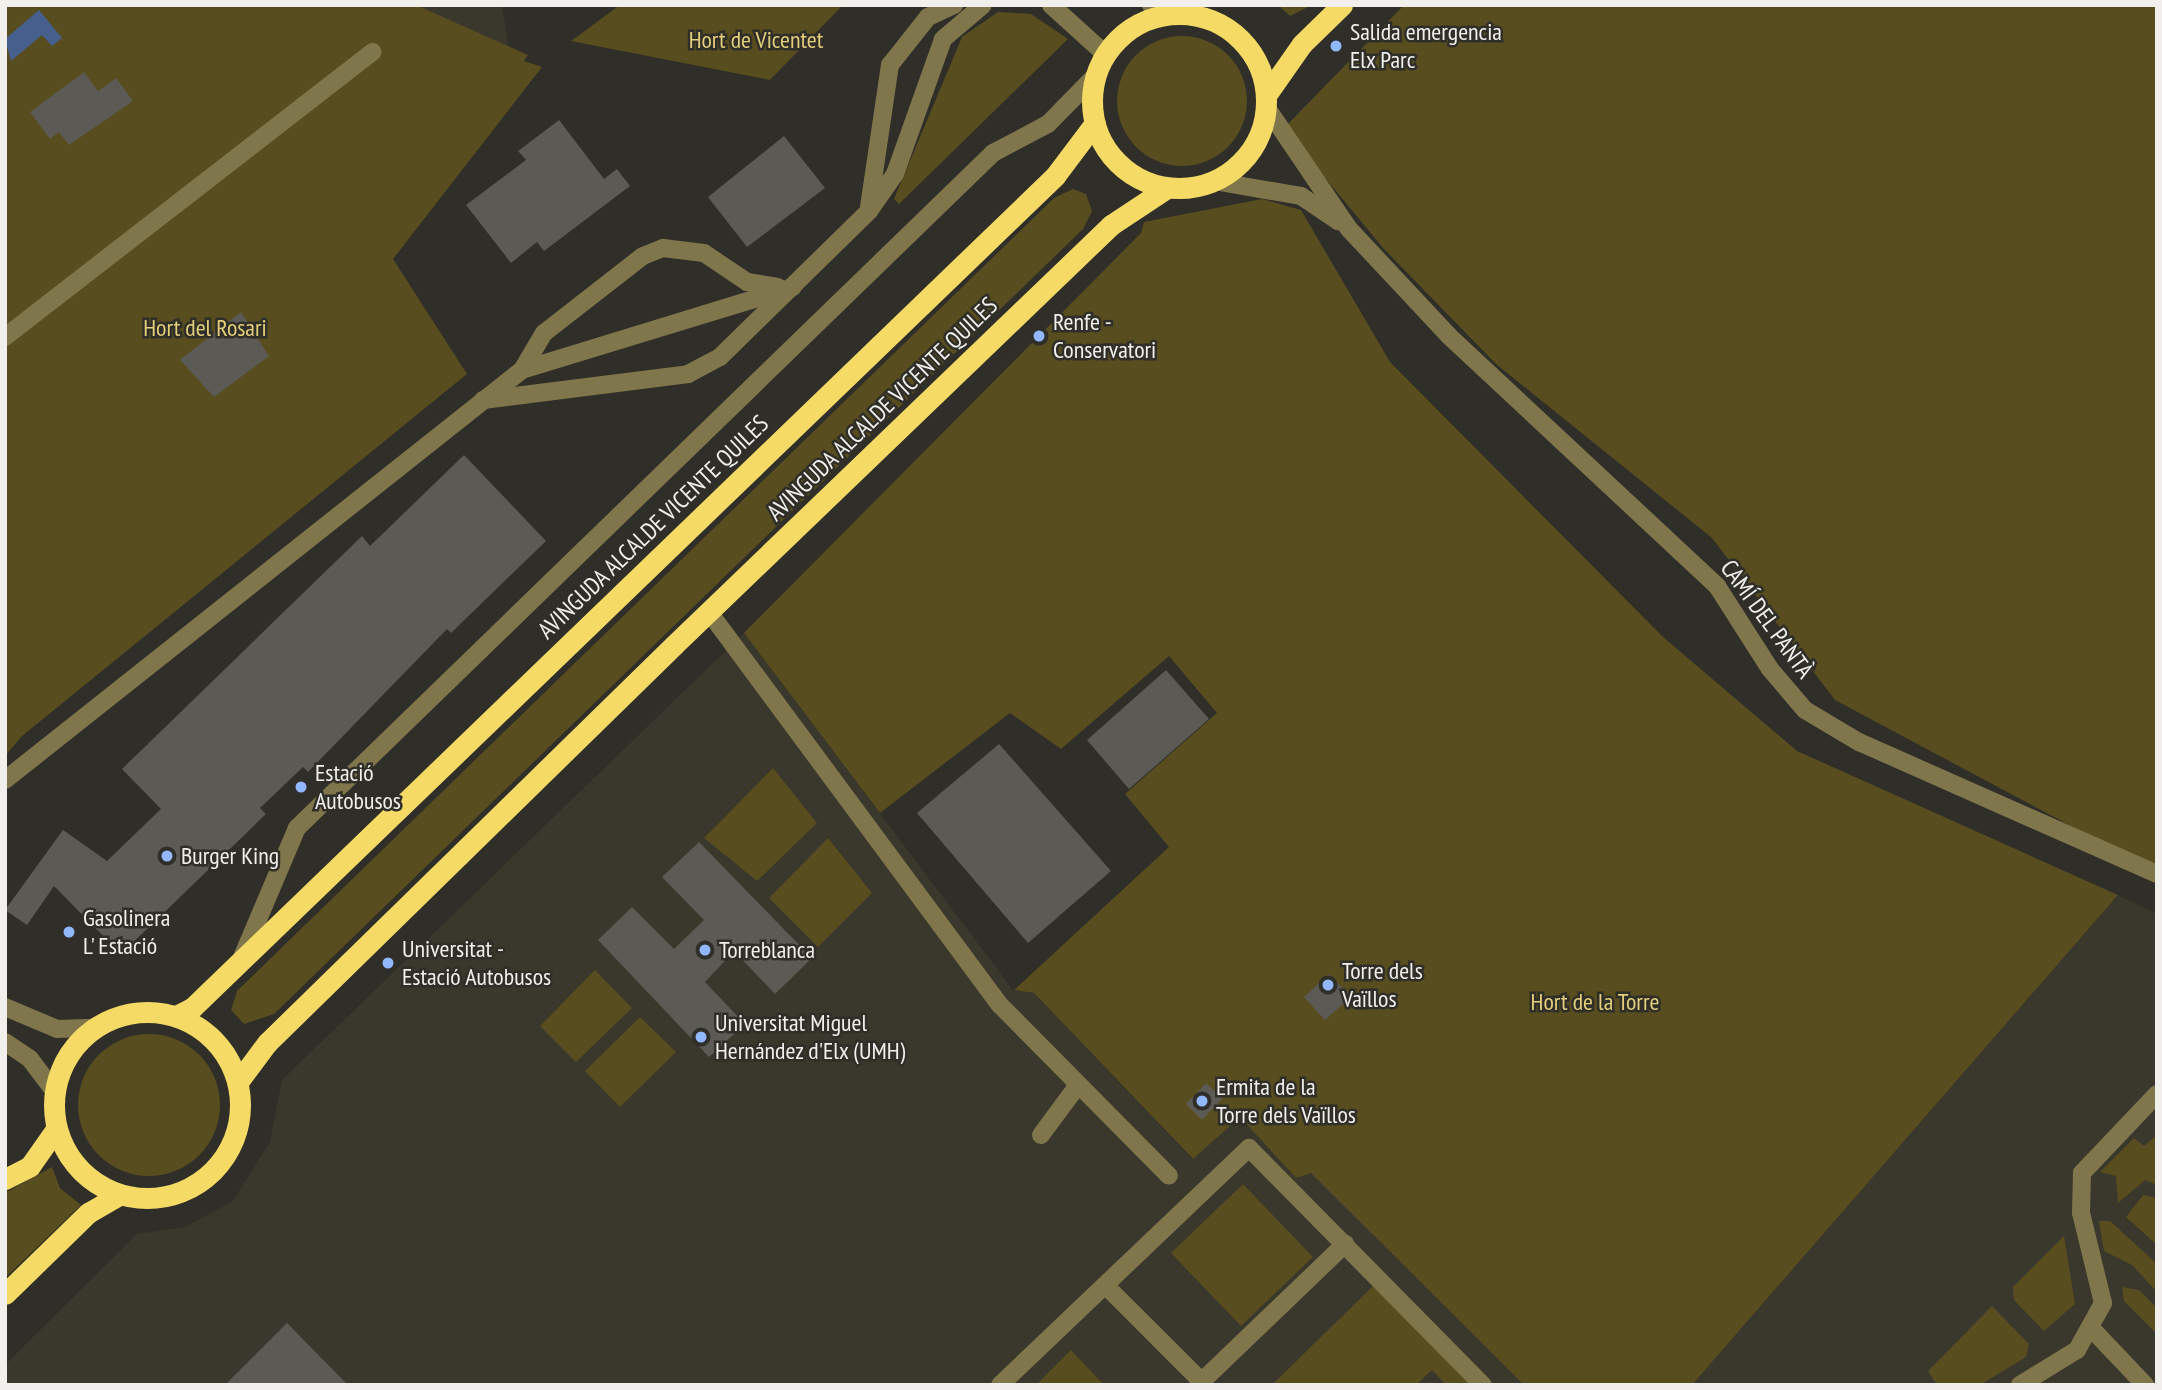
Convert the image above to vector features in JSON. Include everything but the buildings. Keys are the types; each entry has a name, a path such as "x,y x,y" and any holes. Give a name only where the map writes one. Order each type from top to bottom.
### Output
{"highway":[{"path":"1267,101 1259,65 1243,40 1213,11 1159,10 1132,27 1105,54 1095,76 1095,123 1114,159 1147,183 1167,188 1214,181 1255,144 1267,101 1302,44 1342,5"},
{"name":"AVINGUDA ALCALDE VICENTE QUILES","path":"240,961 1055,176 1095,123"},
{"name":"AVINGUDA ALCALDE VICENTE QUILES","path":"238,1082 267,1043 674,645 1128,214 1167,188"},
{"path":"176,1016 240,961"},
{"path":"139,1013 176,1016 216,1041 238,1082 238,1131 212,1173 169,1197 120,1195 79,1171 56,1129 54,1091 68,1055 95,1028 139,1013"},
{"path":"5,1179 30,1166 56,1129"},
{"path":"5,1294 88,1213 120,1195"}],"street":[{"path":"869,211 890,65 920,25 954,5"},
{"path":"482,400 688,374 705,368 793,287 869,211 895,174 943,39 983,5"},
{"path":"1051,5 1105,54"},
{"path":"5,337 373,52"},
{"name":"AVINGUDA ALCALDE VICENTE QUILES","path":"240,961 297,828 993,153 1048,124 1095,76"},
{"name":"CAMÍ DEL PANTÀ","path":"1267,101 1349,229 1449,336 1717,586 1805,710 1858,742 2157,874"},
{"name":"CAMÍ DEL PANTÀ","path":"1214,181 1301,196 1349,229"},
{"path":"522,370 544,333 643,256 684,247 721,265 747,282 793,287"},
{"path":"721,265 740,302 731,344"},
{"path":"5,780 522,370 793,287"},
{"path":"709,612 1000,1005 1169,1177"},
{"path":"5,1007 57,1029 95,1028"},
{"path":"5,1042 30,1059 54,1091"},
{"path":"1041,1135 1078,1085"},
{"path":"2020,1385 2077,1350 2103,1303 2081,1213 2082,1173 2157,1094"},
{"path":"1000,1385 1249,1148 1483,1385"},
{"path":"1105,1285 1201,1384 1345,1244"},
{"path":"2090,1327 2146,1385"}],"shaded area":[{"path":"416,5 502,5 509,48"},
{"name":"Universitat Miguel Hernández d'Elx (UMH)","path":"744,633 1013,990 1034,993 1192,1159 1240,1116 1296,1178 1311,1172 1524,1385 5,1385 5,1365 137,1234 185,1227 233,1201 270,1142 282,1080"},
{"path":"2118,895 2157,914 2157,1385 1692,1385"}],"green space":[{"name":"Hort del Rosari","path":"5,5 416,5 528,55 524,61 542,67 393,259 467,374 22,736 5,756"},
{"name":"Hort de Vicentet","path":"620,5 843,5 770,80 571,41"},
{"path":"1278,5 1312,5 1290,16"},
{"path":"1404,5 2157,5 2157,872 1835,700 1712,538 1496,364 1383,248 1284,128"},
{"path":"998,12 1031,14 1068,39 899,204 894,199 962,37"},
{"path":"1182,36 1207,41 1228,55 1242,76 1247,101 1242,126 1228,147 1207,161 1182,166 1157,161 1136,147 1122,126 1117,101 1122,76 1136,55 1157,41"},
{"path":"1073,189 1086,194 1092,211 1083,229 274,1014 244,1024 231,1010 237,991 1054,198"},
{"name":"Hort de la Torre","path":"1262,199 1301,210 1390,362 1663,637 1797,751 2118,895 1692,1385 1524,1385 1311,1173 1296,1178 1240,1117 1193,1159 1034,993 1014,990 1169,847 1125,794 1217,713 1169,656 1061,749 1010,713 880,813 744,633 1141,233 1144,222"},
{"path":"773,768 817,823 757,881 704,838"},
{"path":"828,838 872,893 818,947 769,898"},
{"path":"595,970 632,1008 576,1062 540,1026"},
{"path":"640,1017 676,1052 620,1107 585,1071"},
{"path":"149,1034 176,1039 199,1055 215,1078 220,1105 215,1132 199,1155 176,1171 149,1176 122,1171 99,1155 83,1132 78,1105 83,1078 99,1055 122,1039"},
{"path":"2157,1135 2157,1185 2145,1180 2118,1203 2116,1176 2100,1172 2134,1138 2144,1146"},
{"path":"52,1167 60,1188 81,1205 5,1278 5,1193"},
{"path":"1243,1184 1313,1257 1241,1326 1171,1253"},
{"path":"2143,1195 2157,1198 2157,1245 2126,1217"},
{"path":"2099,1221 2110,1221 2157,1264 2157,1292 2132,1265 2104,1251"},
{"path":"2064,1236 2075,1304 2044,1331 2014,1300 2013,1287"},
{"path":"1374,1285 1472,1385 1446,1385 1432,1370 1416,1385 1272,1385"},
{"path":"2122,1287 2139,1290 2157,1308 2157,1334 2124,1301"},
{"path":"1992,1306 2029,1344 2026,1357 1980,1385 1937,1385 1928,1371"},
{"path":"1071,1350 1104,1385 1036,1385"}],"water":[{"path":"39,10 62,38 52,46 42,35 11,61 5,39"}],"place":[{"name":"Salida emergencia Elx Parc","path":"1336,46"},
{"name":"Renfe - Conservatori","path":"1039,336"},
{"name":"Estació Autobusos","path":"301,787"},
{"name":"Burger King","path":"167,856"},
{"name":"Gasolinera L' Estació","path":"69,932"},
{"name":"Torreblanca","path":"705,950"},
{"name":"Universitat - Estació Autobusos","path":"388,963"},
{"name":"Torre dels Vaïllos","path":"1328,985"},
{"name":"Universitat Miguel Hernández d'Elx (UMH)","path":"701,1037"},
{"name":"Ermita de la Torre dels Vaïllos","path":"1202,1101"}]}
